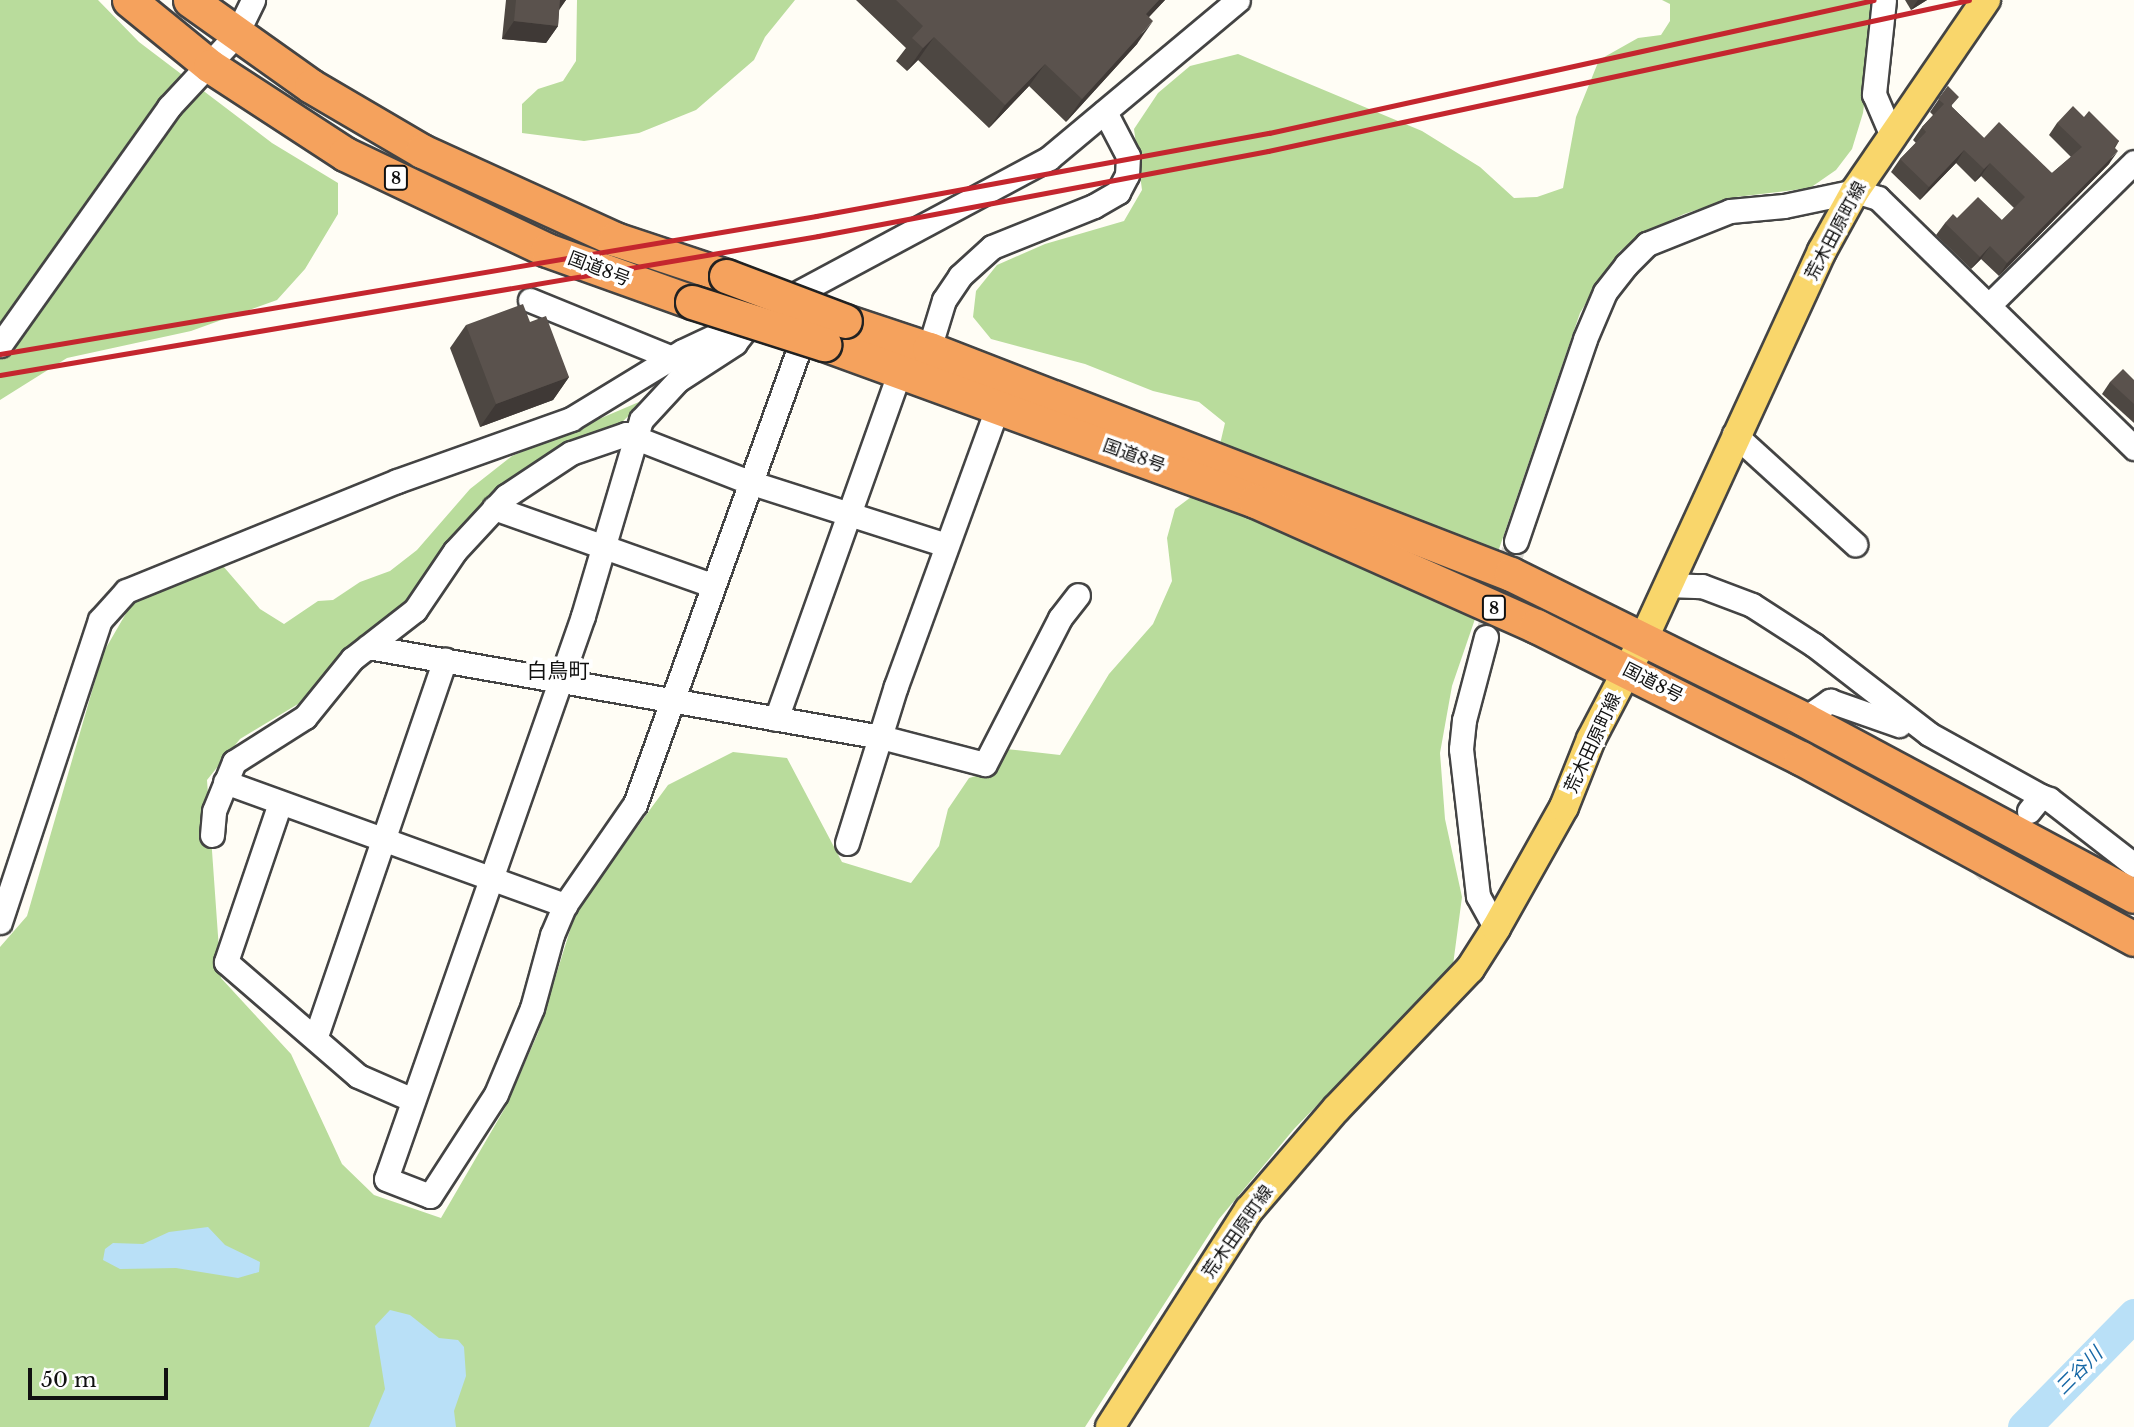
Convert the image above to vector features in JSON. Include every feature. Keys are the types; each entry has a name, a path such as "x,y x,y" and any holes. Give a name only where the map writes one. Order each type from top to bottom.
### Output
{"highway":[{"name":"国道8号","path":"129,0 211,66 345,154 456,209 584,264 692,302 824,334 929,349 1364,514 1511,574 1804,719 2134,895"},
{"name":"国道8号","path":"190,0 236,35 377,128 422,151 615,239 726,276 824,334 900,371 1255,501 1628,671 1801,758 2134,939"}],"main road":[{"name":"荒木田原町線","path":"1110,1427 1250,1210 1336,1109 1470,969 1496,928 1564,807 1591,739 1644,638 1665,585 1734,434 1855,191 1986,0"}],"street":[{"path":"0,345 169,107 211,66 236,35 253,0"},
{"path":"0,922 100,620 126,591 397,481 571,419 673,358 993,191 1049,158 1238,0"},
{"path":"1884,0 1874,94 1892,136"},
{"path":"929,349 944,300 960,276 986,252 1118,192 1127,174 1128,156 1105,112"},
{"path":"1990,304 2134,162"},
{"path":"1516,541 1585,339 1605,292 1626,265 1647,244 1730,211 1784,206 1855,191 1878,198 1990,304 2134,448"},
{"path":"530,300 673,358"},
{"path":"755,317 734,343 678,380 641,420 560,680 386,1179 430,1196 496,1094 532,1008 552,935 565,905 635,804 749,482 824,334"},
{"path":"776,719 900,371"},
{"path":"846,843 946,545 998,405"},
{"path":"212,835 225,782 246,751 305,717 352,659 415,610 455,551 494,508 519,484 571,453 626,434 749,482 851,512 946,545"},
{"path":"1734,434 1855,544"},
{"path":"494,508 712,585"},
{"path":"1665,585 1702,586 1752,605 1814,645 1929,734 2134,865"},
{"path":"368,647 881,737 985,764 1060,618 1078,595"},
{"path":"1486,637 1464,720 1461,749 1478,896 1496,928"},
{"path":"316,1036 445,660"},
{"path":"1804,719 1830,701 1844,702 1929,734"},
{"path":"225,782 565,905"},
{"path":"280,803 226,962 267,1001 316,1036 358,1076 413,1100"}],"green space":[{"path":"0,0 98,0 139,42 272,143 338,183 338,214 305,269 277,300 191,331 67,358 0,400"},
{"path":"577,0 795,0 765,37 754,60 696,110 639,133 584,141 522,133 522,104 538,89 563,81 576,61"},
{"path":"1662,0 1877,0 1863,113 1852,149 1836,170 1810,188 1736,197 1684,214 1644,233 1620,251 1602,276 1580,313 1452,686 1440,753 1445,819 1462,897 1453,965 1294,1129 1219,1219 1085,1427 0,1427 0,947 27,916 103,653 132,603 155,590 223,566 260,609 284,624 318,601 333,600 360,582 390,571 417,550 470,489 512,456 646,399 616,428 536,465 410,604 349,647 298,704 240,739 207,780 221,978 291,1054 342,1164 374,1195 441,1218 505,1108 538,1033 576,911 668,785 733,752 787,758 842,862 911,883 939,846 948,809 969,778 997,770 1006,749 1060,755 1109,674 1153,624 1172,581 1167,538 1175,509 1211,482 1225,423 1199,402 1153,391 1085,364 991,339 973,317 976,291 997,265 1045,244 1124,221 1142,190 1134,129 1158,93 1190,66 1238,54 1422,131 1480,167 1514,198 1537,197 1563,188 1576,117 1599,60 1638,38 1661,35 1670,21 1670,4"}],"water":[{"path":"208,1227 225,1245 260,1262 259,1272 238,1278 176,1268 120,1269 103,1260 105,1249 113,1243 143,1244 169,1232"},
{"path":"390,1310 410,1315 439,1338 458,1340 464,1347 466,1376 454,1411 456,1427 369,1427 385,1389 375,1326"}],"building":[{"path":"516,0 560,0 558,26 514,21"},
{"path":"896,0 1159,0 1146,14 1153,21 1082,99 1045,64 1005,105 934,37 923,48 912,38 923,26"},
{"path":"1948,86 1959,97 1951,106 1984,138 1999,122 2052,173 2082,147 2057,123 2073,106 2084,117 2089,111 2119,141 2114,147 2118,151 2007,263 1990,246 1980,257 1945,223 1953,214 1957,218 1978,197 2002,220 2025,197 1990,163 1984,169 1964,150 1929,187 1900,159 1926,132 1922,127 1944,104 1938,99"},
{"path":"523,304 530,322 546,316 569,377 496,404 466,325"},
{"path":"2123,369 2134,380 2134,404 2110,382"}],"waterway":[{"name":"三谷川","path":"2024,1427 2134,1315"}],"tunnel":[{"path":"1486,637 1516,541"},
{"path":"1972,872 2020,821"}],"railway":[{"path":"0,354 816,216 1269,133 1874,0"},
{"path":"0,375 818,236 1268,151 1969,0"}],"district":[{"name":"白鳥町","path":"558,671"}]}
